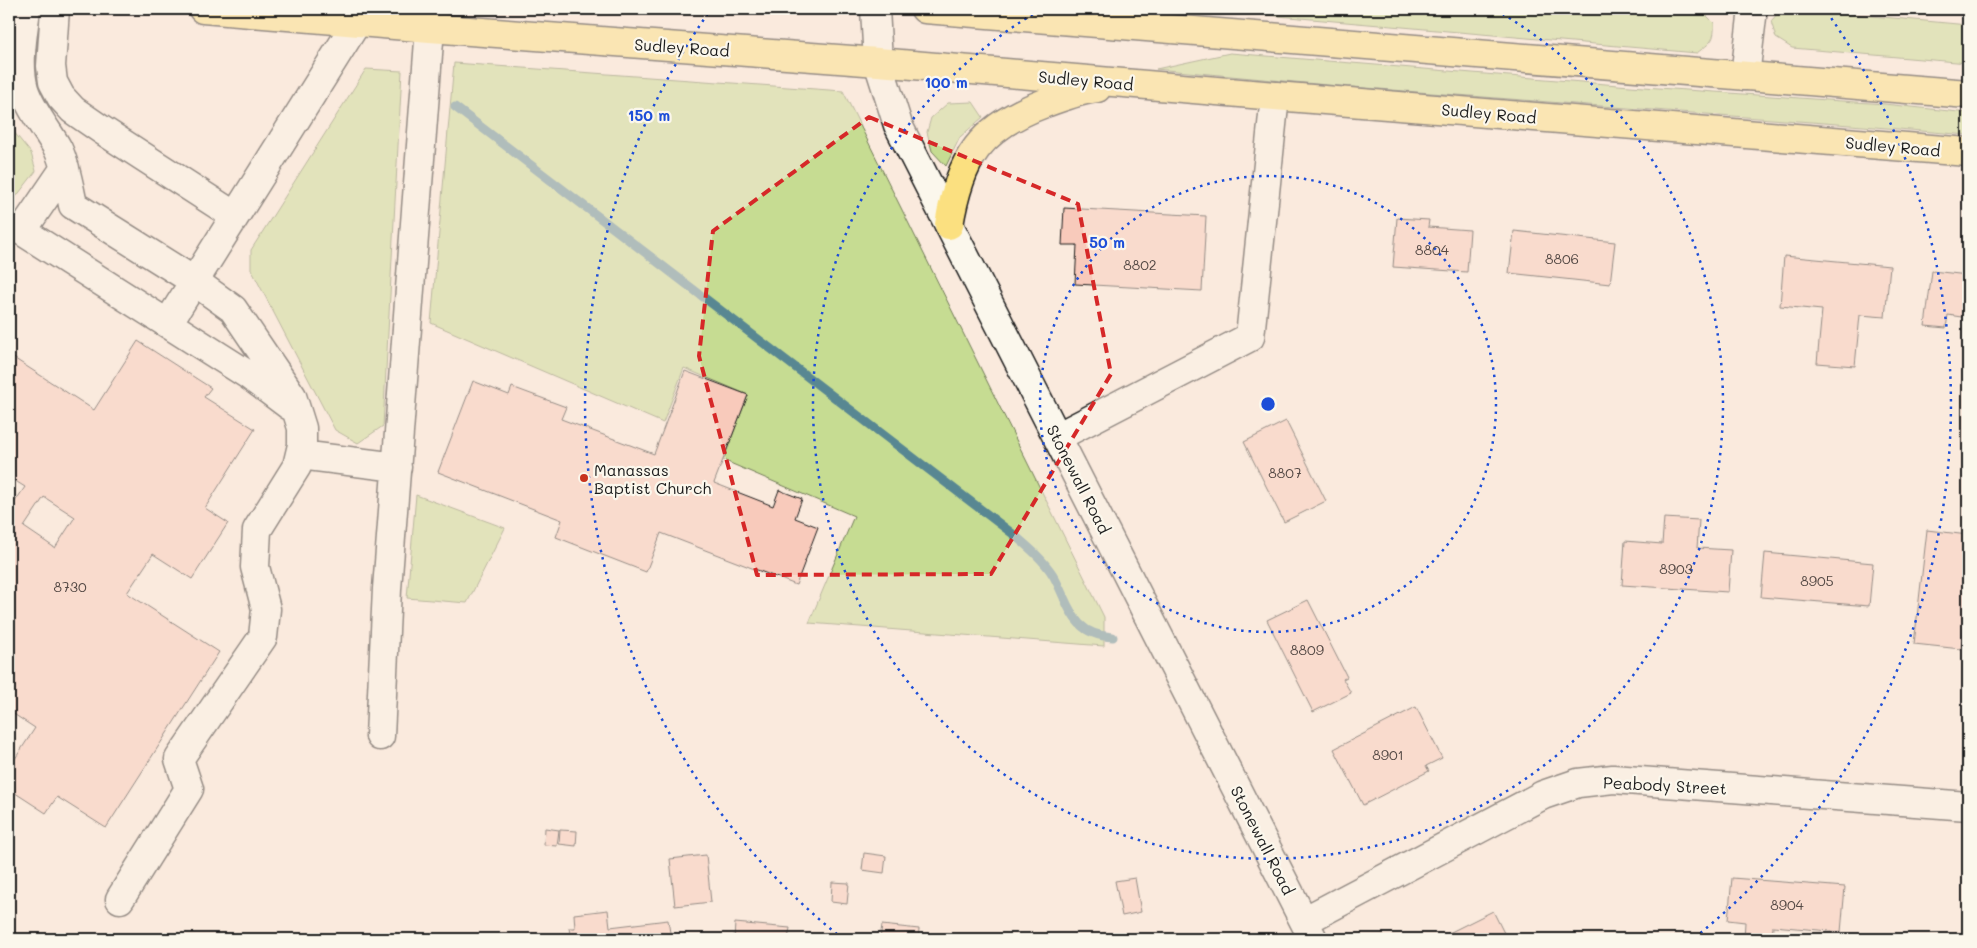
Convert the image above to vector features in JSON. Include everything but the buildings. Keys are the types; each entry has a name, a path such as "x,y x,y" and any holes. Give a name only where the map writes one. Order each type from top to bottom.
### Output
{"main road":[{"name":"Sudley Road","path":"203,9 878,62 1126,84 1968,152"},
{"path":"925,9 1968,94"},
{"path":"949,225 963,169 975,148 991,132 1009,119 1072,93 1126,84"}],"street":[{"path":"26,9 21,60 24,88 33,110 58,150 65,168 73,205 194,281 233,309 292,396 302,428 302,445 297,466 257,530 255,567 266,609 263,637 179,759 189,789 120,899"},
{"path":"56,9 51,66 53,82 61,97 73,110 102,130 235,216"},
{"name":"Stonewall Road","path":"874,9 878,62 898,125 1309,930"},
{"path":"1745,76 1752,9"},
{"path":"168,323 357,22"},
{"path":"380,736 387,589 430,28"},
{"path":"1057,437 1250,337 1275,96"},
{"path":"65,168 22,231 250,376 297,411"},
{"path":"300,455 396,466"},
{"name":"Peabody Street","path":"1309,930 1543,795 1578,783 1613,779 1968,806"}],"highlighted area":[{"path":"869,117 1078,204 1111,374 991,574 757,575 699,356 713,231"}],"green space":[{"path":"1198,9 1683,9 1701,10 1714,23 1714,34 1711,41 1697,53"},
{"path":"1797,9 1968,25 1968,63 1792,48 1776,38 1771,21 1780,11"},
{"path":"1230,53 1630,86 1884,104 1968,113 1968,135 1327,85 1156,69"},
{"path":"454,63 843,91 1104,617 1104,646 809,623 854,516 723,460 748,395 684,368 663,423 431,323"},
{"path":"366,69 402,71 383,426 358,443 335,430 251,269 251,250"},
{"path":"973,102 983,117 960,137 946,166 932,151 927,132 931,118 948,103"},
{"path":"9,126 31,153 36,171 9,206"},
{"path":"416,495 505,528 467,603 407,598"}],"waterway":[{"path":"455,107 1013,534 1049,569 1068,607 1080,624 1088,631 1113,637"}],"place":[{"name":"Manassas Baptist Church","path":"584,478"}]}
